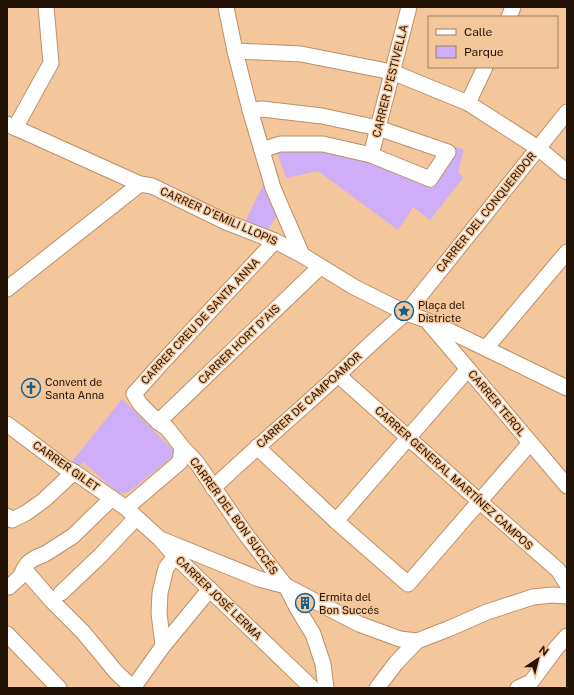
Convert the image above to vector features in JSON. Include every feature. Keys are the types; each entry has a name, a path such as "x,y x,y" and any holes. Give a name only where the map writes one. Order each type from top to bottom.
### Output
{"street":[{"path":"11,126 51,63 46,7"},
{"path":"226,7 250,110 273,188 302,255"},
{"name":"CARRER D'ESTIVELLA","path":"371,155 409,7"},
{"path":"236,51 301,54 392,72 468,103 538,148 567,172"},
{"path":"468,103 485,68"},
{"path":"250,110 262,109 322,116 378,128 448,152 430,179 371,155 322,144 280,144 262,150"},
{"name":"CARRER DEL CONQUERIDOR","path":"406,313 567,112"},
{"name":"CARRER D'EMILI LLOPIS","path":"11,126 140,184 152,186 226,222 275,241 302,255 354,287 406,313 426,320 566,386"},
{"path":"8,288 140,184"},
{"name":"CARRER CREU DE SANTA ANNA","path":"140,404 134,394 275,241"},
{"path":"486,348 567,252"},
{"name":"CARRER HORT D'AIS","path":"158,422 320,267"},
{"name":"CARRER DE CAMPOAMOR","path":"213,488 338,375 390,325 406,313"},
{"name":"CARRER TEROL","path":"426,320 567,486"},
{"path":"336,520 468,369"},
{"name":"CARRER GENERAL MARTÍNEZ CAMPOS","path":"338,375 479,502 558,570 567,584"},
{"name":"CARRER DEL BON SUCCÉS","path":"140,404 158,422 167,428 197,463 244,532 286,586 359,624 400,639 417,641"},
{"name":"CARRER GILET","path":"7,424 64,467 74,472 112,498 131,513"},
{"path":"257,447 408,584 530,443"},
{"path":"61,593 100,556 131,513 180,462 182,447"},
{"path":"7,516 12,520 26,513 44,500 74,472"},
{"path":"7,587 9,587 20,577 28,563 45,554 72,536 112,498"},
{"name":"CARRER JOSÉ LERMA","path":"131,513 160,539 175,556 312,688"},
{"path":"160,539 259,579 286,586 313,634 324,664 326,688"},
{"path":"164,646 159,613 160,593 166,568 175,556"},
{"path":"24,569 52,601 83,632 116,672 133,688 164,646 210,589"},
{"name":"CARRER DEL BON SUCCÉS","path":"377,688 396,663 417,641 487,612 533,597 552,594 567,596"},
{"path":"7,634 59,688"},
{"path":"530,686 556,647 567,636"}],"green space":[{"path":"323,144 430,179 456,147 464,150 458,172 463,178 430,220 413,207 398,230 318,171 286,178 275,146"},
{"path":"264,183 277,215 268,230 263,232 244,224"},
{"path":"122,399 173,450 174,453 172,457 130,491 123,493 117,492 83,462 78,467 75,463 71,463"}],"place":[{"name":"Plaça del Districte","path":"404,311"},
{"name":"Convent de Santa Anna","path":"31,388"},
{"name":"Ermita del Bon Succés","path":"305,603"}]}
